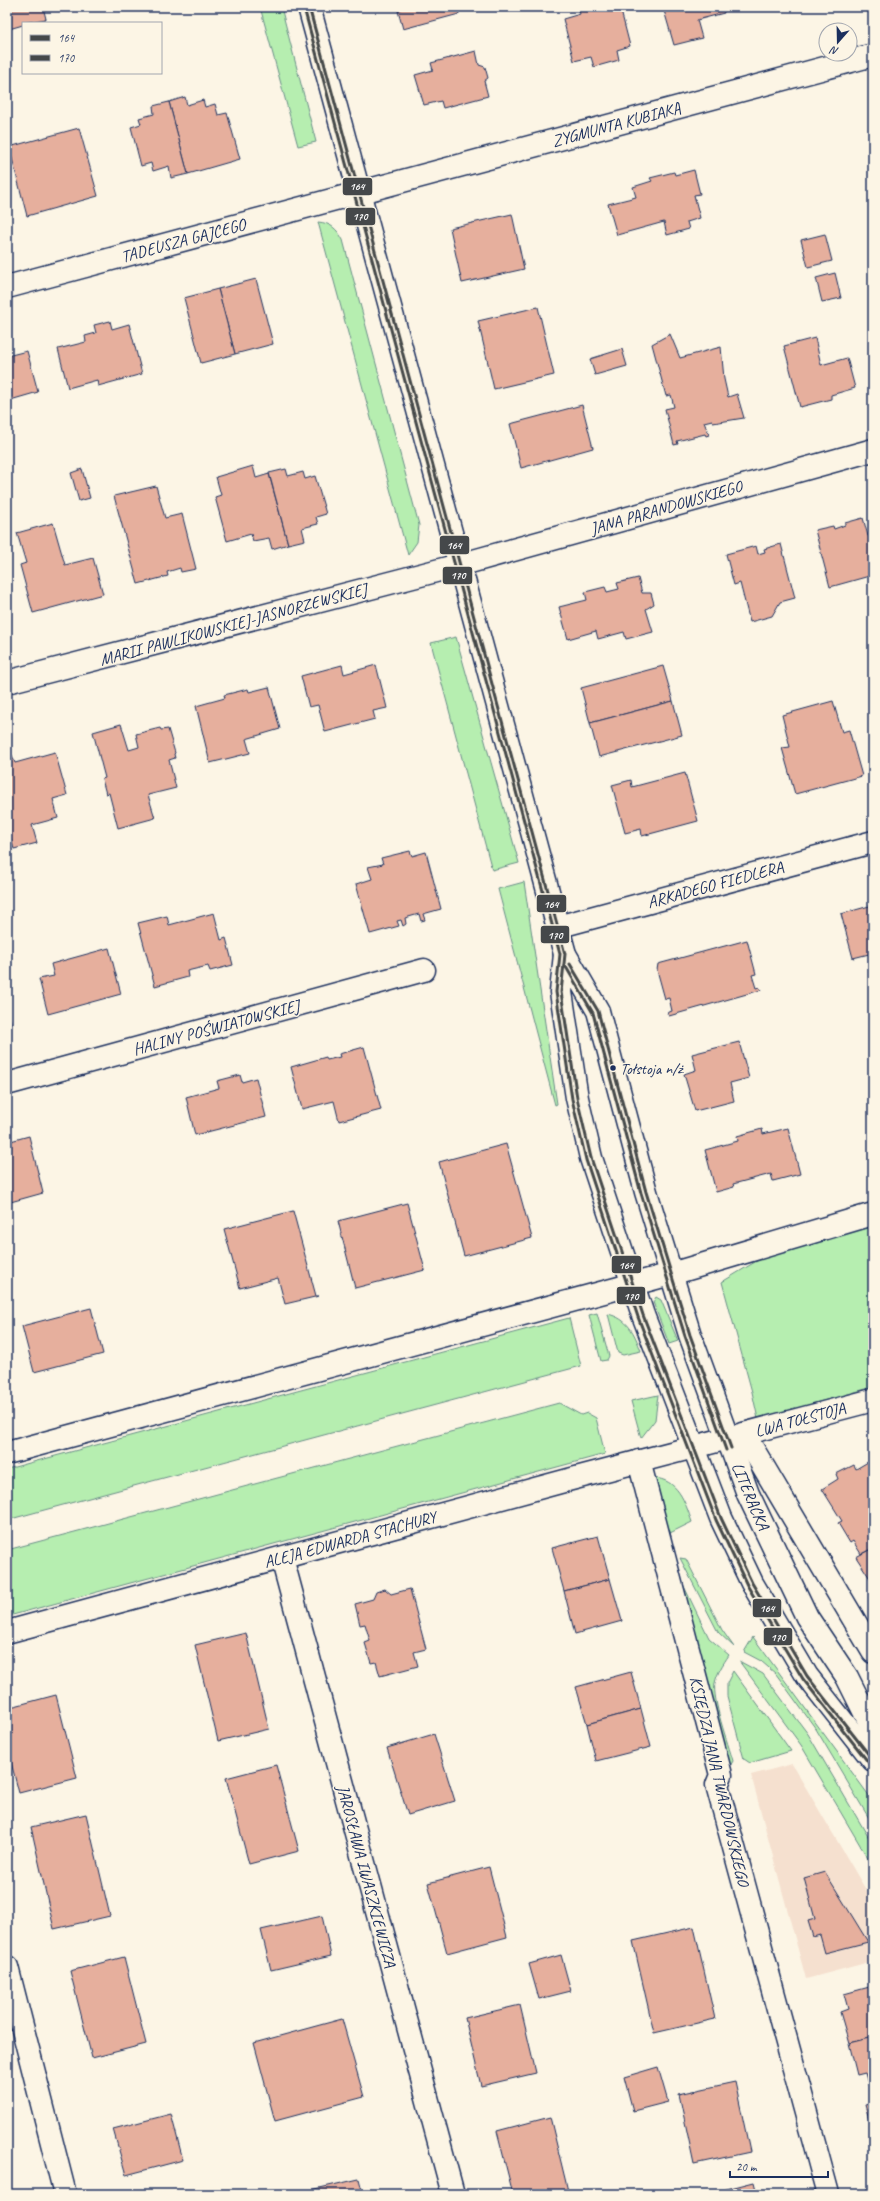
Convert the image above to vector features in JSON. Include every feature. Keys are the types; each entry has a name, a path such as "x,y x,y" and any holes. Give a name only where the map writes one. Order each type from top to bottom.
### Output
{"street":[{"name":"LITERACKA","path":"309,7 565,954 598,1011 646,1192 690,1335 736,1436 757,1515 807,1617 847,1677 873,1729"},
{"name":"ZYGMUNTA KUBIAKA","path":"359,192 873,55"},
{"name":"TADEUSZA GAJCEGO","path":"7,287 359,192"},
{"name":"JANA PARANDOWSKIEGO","path":"459,565 873,450"},
{"name":"MARII PAWLIKOWSKIEJ-JASNORZEWSKIEJ","path":"7,682 459,565"},
{"name":"ARKADEGO FIEDLERA","path":"557,927 873,842"},
{"name":"LITERACKA","path":"565,954 561,992 577,1098 591,1158 632,1285 693,1446 721,1518 752,1583 807,1676 873,1760"},
{"name":"HALINY POŚWIATOWSKIEJ","path":"7,1084 424,970"},
{"path":"7,1453 632,1285 873,1214"},
{"name":"LWA TOŁSTOJA","path":"693,1446 873,1400"},
{"path":"736,1436 873,1652"},
{"name":"ALEJA EDWARDA STACHURY","path":"7,1632 693,1446"},
{"name":"KSIĘDZA JANA TWARDOWSKIEGO","path":"639,1461 721,1775 717,1785 828,2194"},
{"name":"JAROSŁAWA IWASZKIEWICZA","path":"282,1558 453,2194"},
{"path":"7,1967 65,2194"}],"shaded area":[{"path":"792,1764 873,1902 873,1961 806,1979 751,1775"}],"green space":[{"path":"260,7 281,7 316,142 298,146"},
{"path":"318,222 333,227 343,240 419,525 417,542 408,555"},
{"path":"456,637 519,863 492,870 431,643"},
{"path":"524,882 557,1104 555,1105 498,889"},
{"path":"873,1224 873,1387 758,1419 722,1282 760,1259"},
{"path":"656,1297 661,1300 678,1341 669,1344 653,1302"},
{"path":"597,1313 609,1356 607,1360 601,1361 589,1315"},
{"path":"608,1314 621,1319 629,1327 636,1338 641,1351 623,1355 618,1353"},
{"path":"569,1318 581,1366 7,1520 7,1469"},
{"path":"658,1395 655,1420 641,1438 631,1401"},
{"path":"559,1403 581,1415 587,1413 596,1418 605,1454 9,1616 7,1613 7,1550"},
{"path":"653,1478 662,1479 669,1482 674,1487 683,1500 692,1522 668,1534"},
{"path":"680,1558 686,1559 722,1630 734,1647 718,1632"},
{"path":"679,1576 709,1638 729,1655 717,1676 715,1690 718,1710 733,1761 729,1768"},
{"path":"753,1637 873,1801 873,1825 816,1729 776,1674 761,1661 744,1652"},
{"path":"739,1661 763,1674 808,1734 873,1845 873,1867 801,1745"},
{"path":"733,1671 791,1751 750,1763 744,1759 727,1696 727,1683"}],"building":[{"path":"7,7 43,7 46,19 22,22 22,25 9,29"},
{"path":"405,7 457,7 459,14 403,29 398,11"},
{"path":"578,7 620,7 630,46 617,50 619,60 594,67 591,57 574,61 563,19 580,14"},
{"path":"663,7 723,7 724,13 697,20 702,38 674,45"},
{"path":"857,7 868,7 858,10"},
{"path":"476,51 479,65 485,67 488,78 484,81 488,96 443,108 441,101 424,105 415,75 433,70 431,63"},
{"path":"185,97 187,105 203,100 205,107 215,104 218,115 227,113 240,159 188,174 169,102"},
{"path":"169,102 188,174 171,178 169,166 153,171 151,163 141,166 131,127 141,124 139,118 154,114 153,106"},
{"path":"79,128 98,196 27,216 9,147"},
{"path":"694,170 700,194 694,195 700,218 687,222 689,229 667,235 664,222 617,235 608,204 636,197 633,187 652,181 650,178 674,172 675,175"},
{"path":"512,214 524,269 462,283 450,228"},
{"path":"825,234 832,261 808,267 801,240"},
{"path":"835,273 841,298 822,302 816,278"},
{"path":"256,279 273,344 235,354 218,289"},
{"path":"218,289 235,354 201,363 184,298"},
{"path":"538,307 554,375 494,389 478,321"},
{"path":"110,321 112,329 129,324 142,374 98,386 97,380 68,388 58,349 86,342 85,336 96,333 94,325"},
{"path":"670,334 680,358 721,347 724,379 728,397 737,394 744,418 713,423 712,420 704,422 709,435 706,436 705,434 677,441 678,444 674,445 665,409 674,407 671,395 666,396 652,344"},
{"path":"815,338 821,365 847,358 855,388 831,395 831,399 800,407 784,346"},
{"path":"622,349 627,366 595,375 590,359"},
{"path":"27,351 38,392 7,401 7,356"},
{"path":"582,405 593,448 521,468 510,424"},
{"path":"253,466 256,478 269,474 288,544 272,549 269,538 253,541 251,534 227,541 215,497 221,495 216,477"},
{"path":"82,469 90,498 79,501 71,473"},
{"path":"286,469 288,476 303,472 305,479 315,476 326,514 316,517 318,524 302,528 305,540 288,544 269,473"},
{"path":"156,486 165,518 182,514 196,569 181,572 180,568 167,572 168,576 138,584 114,496"},
{"path":"863,518 868,536 873,540 873,575 830,587 815,530 833,526 834,529 845,525 845,523"},
{"path":"53,523 65,565 93,558 103,594 33,613 20,565 26,563 17,533"},
{"path":"781,544 795,598 780,602 772,616 750,622 740,583 734,585 726,554 756,546 758,554 765,552 764,549"},
{"path":"638,578 642,593 651,593 654,604 646,609 653,632 626,639 624,632 598,639 596,631 568,639 559,607 587,600 585,592 605,587 607,592 619,589 617,583"},
{"path":"342,665 344,674 376,665 387,708 373,711 375,719 325,732 318,705 309,707 301,676"},
{"path":"663,666 673,701 590,723 581,688"},
{"path":"269,687 280,729 246,739 250,753 210,763 196,706 225,698 224,695 248,689 249,692"},
{"path":"673,701 682,735 599,757 590,723"},
{"path":"833,701 842,732 849,730 862,776 795,794 782,748 790,747 782,715"},
{"path":"121,724 129,750 139,747 136,734 160,728 161,730 168,729 175,753 175,758 169,760 176,788 148,795 155,818 118,828 109,793 106,794 102,779 105,778 93,732"},
{"path":"55,752 67,795 53,799 58,818 32,825 37,843 14,849 7,826 7,756 12,755 15,763"},
{"path":"685,773 698,821 642,836 641,829 625,833 612,785 631,780 632,787"},
{"path":"410,851 412,856 426,852 441,909 423,914 425,920 421,921 419,914 405,918 406,924 403,926 401,920 397,921 399,926 370,934 356,884 372,879 368,867 383,864 381,858"},
{"path":"873,905 873,953 853,958 841,914"},
{"path":"214,913 221,940 226,938 233,965 210,971 208,966 187,971 188,977 155,986 138,923 167,916 169,925"},
{"path":"747,940 756,974 752,975 756,988 759,987 761,990 669,1016 667,1013 672,1011 669,998 665,999 657,970 658,964"},
{"path":"109,948 121,994 48,1014 39,979 54,976 51,964"},
{"path":"7,997 9,1005 7,1010"},
{"path":"7,1010 11,1023 7,1025"},
{"path":"739,1042 749,1078 730,1083 734,1101 695,1111 684,1074 696,1070 692,1054"},
{"path":"364,1047 381,1110 339,1121 334,1101 302,1109 291,1067 326,1057 327,1060 340,1057 339,1054"},
{"path":"240,1075 242,1082 256,1078 266,1117 195,1135 186,1097 219,1088 217,1081"},
{"path":"788,1128 800,1174 773,1181 771,1174 733,1184 734,1187 716,1192 705,1150 738,1141 737,1136 762,1129 763,1134"},
{"path":"29,1136 43,1193 7,1203 7,1142"},
{"path":"506,1144 532,1238 464,1256 439,1162"},
{"path":"407,1203 425,1270 355,1288 338,1221"},
{"path":"293,1211 316,1296 319,1296 285,1304 278,1278 240,1288 224,1229"},
{"path":"91,1308 103,1354 34,1372 22,1326"},
{"path":"873,1459 873,1548 861,1554 853,1541 850,1543 838,1523 842,1521 822,1489 838,1479 836,1474 854,1465 856,1469"},
{"path":"598,1536 610,1579 564,1591 552,1548"},
{"path":"873,1548 873,1583 856,1557"},
{"path":"610,1579 622,1621 575,1634 564,1591"},
{"path":"385,1589 391,1594 410,1589 426,1649 414,1652 418,1666 380,1676 376,1662 371,1663 365,1643 370,1641 365,1624 360,1625 355,1604 373,1599 376,1592"},
{"path":"246,1633 269,1729 218,1741 195,1645"},
{"path":"631,1672 641,1709 587,1724 576,1687"},
{"path":"56,1695 77,1778 19,1793 7,1747 7,1708"},
{"path":"641,1709 651,1747 596,1761 587,1724"},
{"path":"434,1734 455,1801 408,1815 387,1748"},
{"path":"276,1765 299,1851 249,1864 226,1778"},
{"path":"86,1814 110,1916 54,1929 31,1827"},
{"path":"489,1867 507,1937 447,1953 428,1883"},
{"path":"825,1872 868,1942 825,1953 820,1935 813,1937 808,1921 815,1919 804,1878"},
{"path":"322,1916 331,1956 271,1970 261,1930"},
{"path":"694,1927 715,2019 654,2033 633,1941"},
{"path":"561,1955 571,1991 539,1999 529,1964"},
{"path":"124,1957 146,2044 92,2058 70,1971"},
{"path":"873,1986 873,2037 849,2043 840,2012 848,2009 844,1994"},
{"path":"520,2005 536,2073 481,2086 465,2018"},
{"path":"342,2019 364,2097 275,2121 254,2043"},
{"path":"873,2037 873,2087 869,2088 865,2073 857,2075 849,2043"},
{"path":"658,2067 668,2102 633,2111 624,2077"},
{"path":"735,2082 750,2152 694,2164 679,2094"},
{"path":"873,2087 873,2102 869,2088"},
{"path":"873,2103 873,2133 865,2105"},
{"path":"171,2114 183,2160 126,2175 113,2129"},
{"path":"550,2117 568,2191 557,2194 513,2194 497,2131"},
{"path":"359,2179 363,2194 312,2194 311,2190"},
{"path":"754,2182 757,2194 707,2194"}],"transit line":[{"name":"164","path":"309,7 565,954 561,992 577,1098 591,1158 643,1315 721,1518 752,1583 807,1676 873,1760"},
{"name":"170","path":"304,8 560,954 556,992 572,1099 586,1160 638,1317 716,1520 747,1585 803,1679 869,1763"},
{"name":"164","path":"570,964 598,1011 646,1192 690,1335 731,1448"},
{"name":"170","path":"566,967 593,1013 641,1193 685,1336 726,1450"}],"place":[{"name":"Tołstoja n/ż","path":"613,1068"}]}
